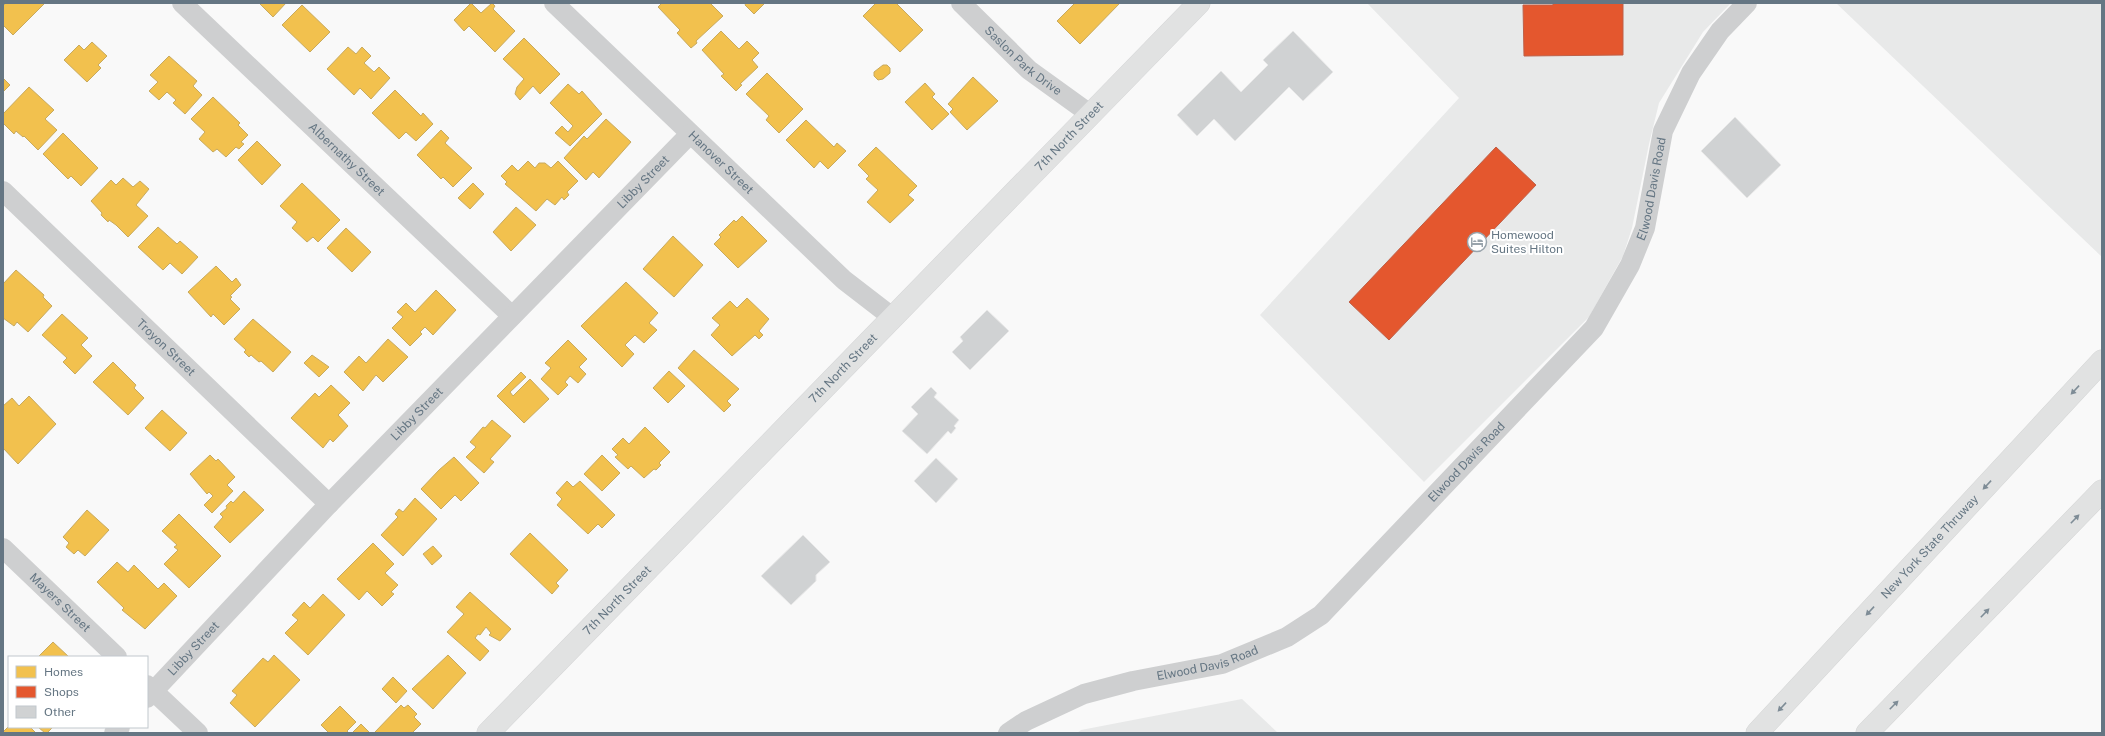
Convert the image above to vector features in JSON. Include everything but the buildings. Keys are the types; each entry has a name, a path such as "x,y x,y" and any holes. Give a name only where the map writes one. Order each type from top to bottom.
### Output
{"main road":[{"name":"7th North Street","path":"488,733 1199,3"},
{"name":"New York State Thruway","path":"1757,733 2102,361"},
{"path":"1867,733 2102,491"}],"street":[{"name":"Albernathy Street","path":"182,3 512,316"},
{"name":"Hanover Street","path":"554,3 844,280 892,318"},
{"name":"Saslon Park Drive","path":"961,3 1029,70 1090,114"},
{"name":"Elwood Davis Road","path":"1008,733 1026,720 1084,694 1222,664 1287,636 1321,615 1594,328 1630,265 1645,228 1663,131 1690,73 1720,31 1747,3"},
{"name":"Libby Street","path":"149,691 690,134"},
{"name":"Troyon Street","path":"3,191 329,504"},
{"name":"Mayers Street","path":"3,548 116,656"},
{"path":"149,691 198,733"}],"shaded area":[{"name":"Homewood Suites Hilton","path":"1367,3 1731,3 1703,32 1659,103 1632,228 1623,256 1589,317 1424,482 1260,315 1459,98"},
{"path":"1836,3 2102,3 2102,257 1923,86"},
{"path":"1242,699 1278,733 1077,733 1081,730"}],"place":[{"name":"Homewood Suites Hilton","path":"1477,242"}]}
